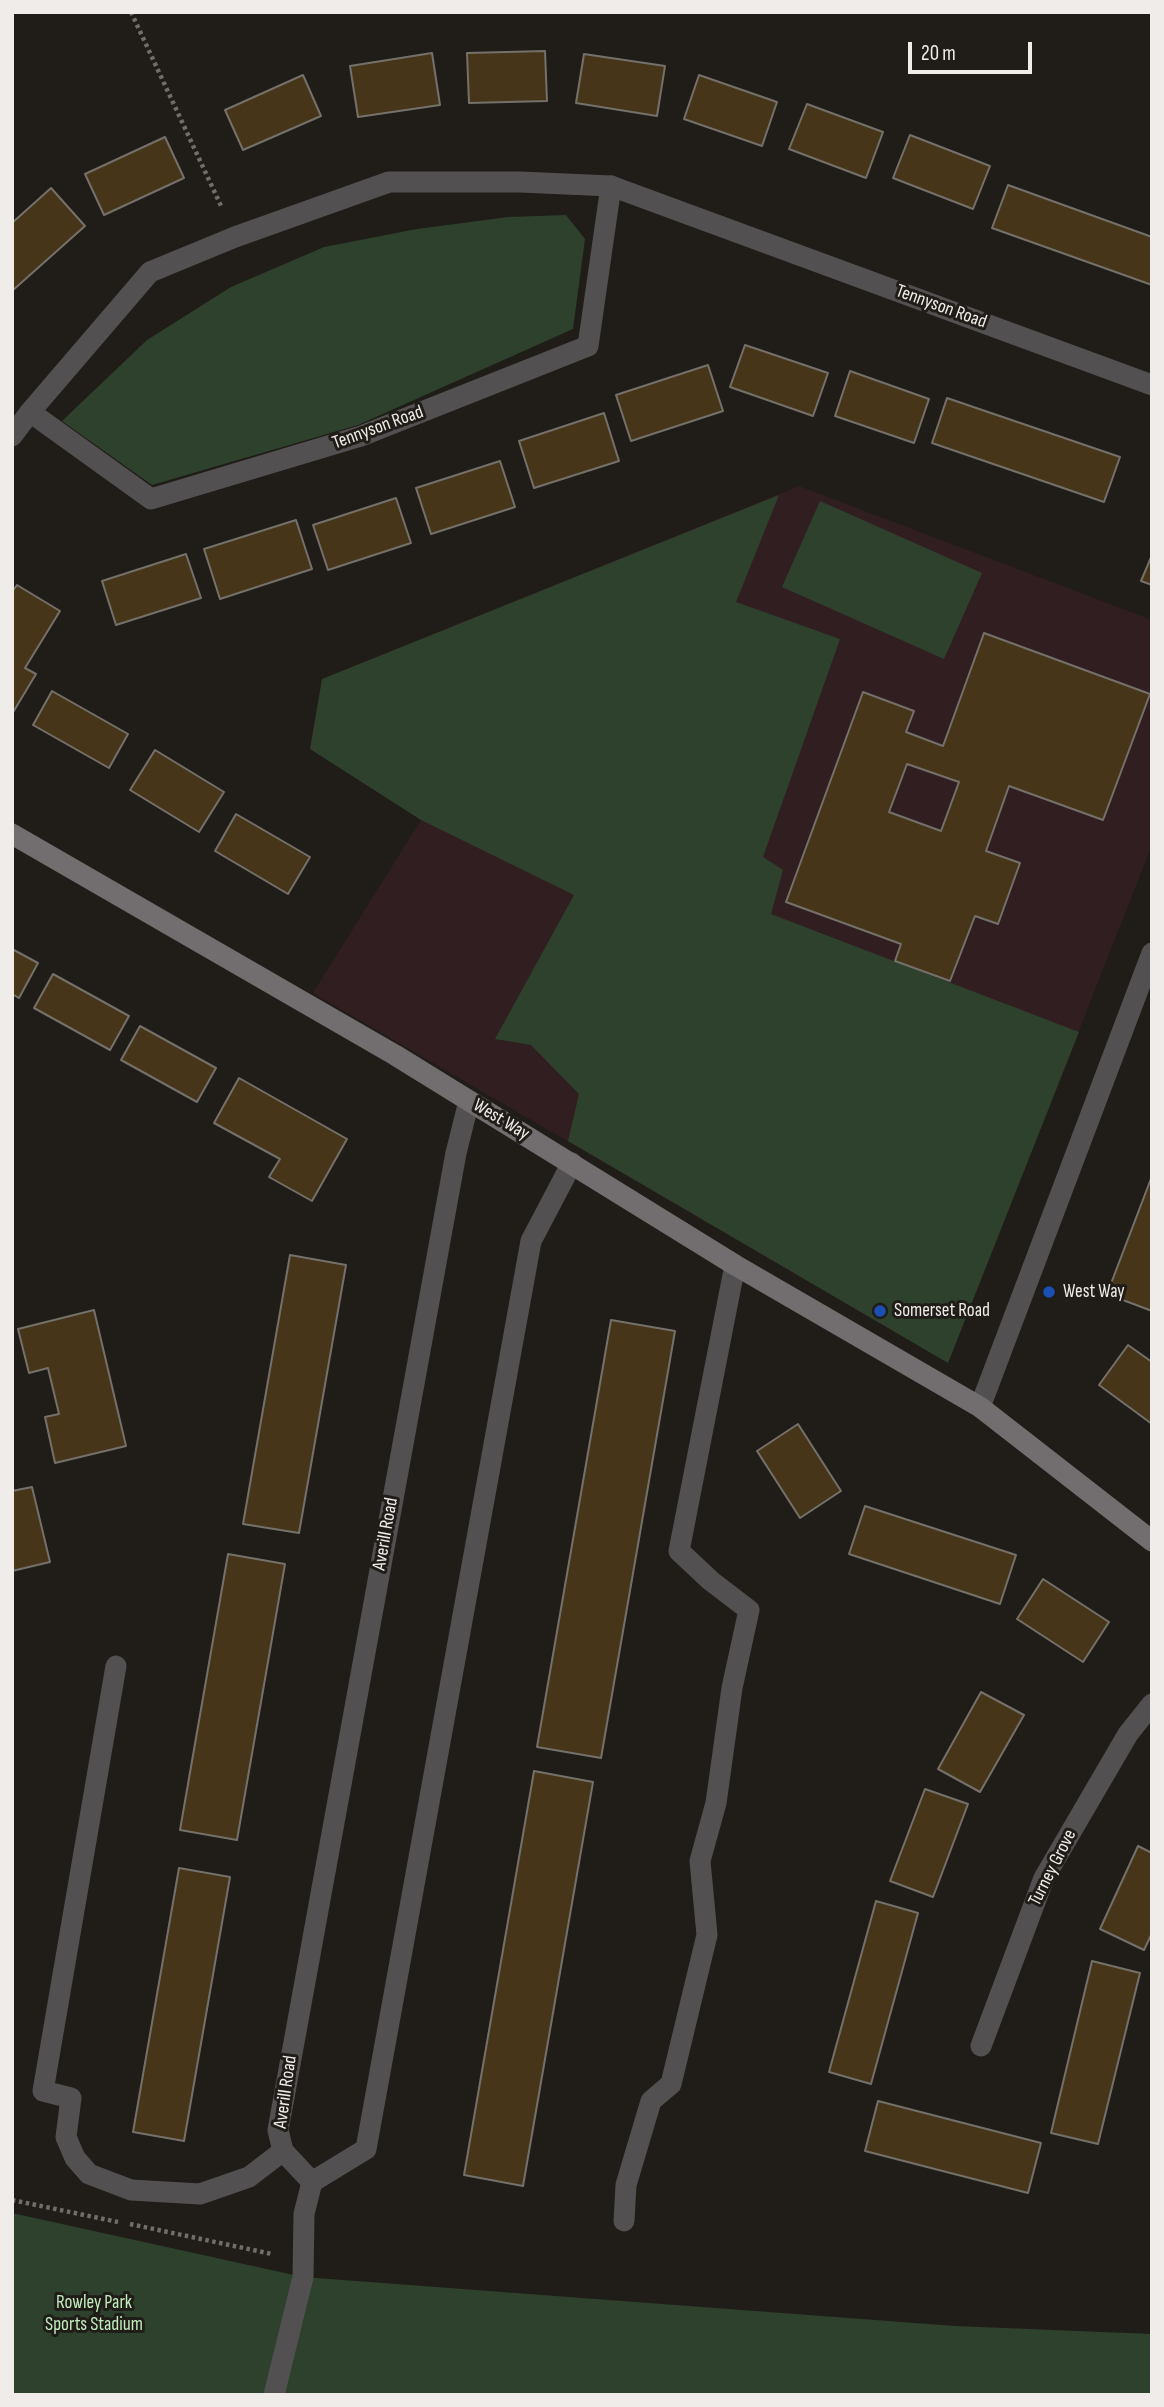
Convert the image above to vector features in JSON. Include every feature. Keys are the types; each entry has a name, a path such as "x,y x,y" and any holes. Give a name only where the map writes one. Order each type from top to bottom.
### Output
{"street":[{"name":"Tennyson Road","path":"12,436 150,272 235,237 389,182 520,182 611,186 1152,385"},
{"name":"Tennyson Road","path":"30,412 151,499 361,436 588,346 611,186"},
{"name":"West Way","path":"12,834 394,1055 735,1265 980,1407 1152,1541"},
{"path":"980,1407 1152,953"},
{"name":"Averill Road","path":"312,2182 283,2151 278,2130 456,1153 469,1101"},
{"path":"274,2395 303,2277 304,2214 312,2182 366,2149 531,1241 572,1163"},
{"path":"624,2221 626,2185 651,2101 671,2084 706,1935 700,1861 716,1803 732,1688 748,1610 679,1551 735,1265"},
{"path":"116,1666 43,2091 71,2098 66,2137 75,2158 89,2174 131,2190 200,2194 249,2177 283,2151"},
{"name":"Turney Grove","path":"981,2046 1044,1878 1128,1734 1152,1704"}],"path":[{"path":"131,12 235,237"},
{"path":"12,2200 304,2261"}],"shaded area":[{"path":"799,486 1152,620 1152,845 948,1363 313,993 421,820 310,749 322,679"}],"green space":[{"path":"566,215 585,239 573,329 358,425 152,485 62,421 147,340 231,287 324,247 417,229 508,217"},
{"path":"779,495 736,602 840,639 763,857 783,870 771,914 1079,1032 948,1363 568,1141 579,1094 531,1045 495,1039 574,895 421,820 310,749 322,679"},
{"path":"820,501 982,573 944,659 782,587"},
{"name":"Rowley Park Sports Stadium","path":"12,2213 303,2277 955,2326 1152,2334 1152,2395 12,2395"}],"building":[{"path":"545,51 547,101 469,103 467,53"},
{"path":"432,53 440,105 358,117 350,66"},
{"path":"584,54 665,66 657,116 576,103"},
{"path":"303,75 321,116 243,150 225,110"},
{"path":"699,75 777,102 762,146 684,119"},
{"path":"807,104 883,132 866,178 789,149"},
{"path":"910,135 990,166 973,209 893,178"},
{"path":"165,137 184,178 104,215 85,174"},
{"path":"1008,185 1152,237 1152,285 992,228"},
{"path":"51,188 85,226 12,291 12,223"},
{"path":"745,345 828,373 813,416 730,387"},
{"path":"708,365 723,411 631,441 616,395"},
{"path":"850,371 929,399 914,443 835,416"},
{"path":"947,398 1120,457 1104,502 932,443"},
{"path":"604,413 619,461 534,488 519,441"},
{"path":"500,461 515,507 431,534 416,488"},
{"path":"396,498 411,543 328,570 313,525"},
{"path":"296,520 312,569 220,599 204,549"},
{"path":"186,554 201,598 116,625 102,581"},
{"path":"1152,555 1152,585 1141,581"},
{"path":"17,585 60,611 25,668 36,674 12,714 12,592"},
{"path":"984,633 1150,694 1103,820 1009,786 986,851 1020,863 998,924 975,916 950,981 895,961 901,944 786,902 863,692 914,711 906,732 943,746","holes":["907,764 959,782 941,831 889,812"]},
{"path":"52,691 128,734 109,768 33,725"},
{"path":"155,750 224,792 199,832 130,790"},
{"path":"236,814 310,857 288,894 215,851"},
{"path":"12,949 38,963 19,998 12,994"},
{"path":"53,974 129,1016 110,1050 34,1008"},
{"path":"140,1026 216,1068 197,1102 121,1060"},
{"path":"239,1078 347,1139 312,1201 269,1177 280,1159 214,1123"},
{"path":"1152,1176 1152,1311 1107,1294"},
{"path":"290,1255 346,1265 299,1533 243,1524"},
{"path":"94,1310 126,1446 55,1463 45,1417 59,1414 48,1368 29,1373 18,1329"},
{"path":"611,1320 675,1331 601,1758 537,1747"},
{"path":"1128,1345 1152,1362 1152,1424 1099,1385"},
{"path":"798,1424 841,1491 800,1518 757,1451"},
{"path":"32,1487 50,1562 12,1571 12,1491"},
{"path":"865,1506 1016,1555 1000,1604 849,1554"},
{"path":"228,1554 285,1564 237,1840 180,1830"},
{"path":"1043,1579 1109,1622 1083,1662 1017,1619"},
{"path":"981,1692 1024,1715 980,1792 938,1769"},
{"path":"534,1771 593,1782 523,2186 464,2175"},
{"path":"925,1789 968,1804 933,1897 890,1881"},
{"path":"1138,1846 1152,1853 1152,1933 1144,1950 1100,1929"},
{"path":"179,1868 230,1877 184,2141 133,2132"},
{"path":"876,1901 918,1913 871,2084 829,2072"},
{"path":"1092,1961 1140,1973 1098,2144 1051,2133"},
{"path":"878,2101 1041,2143 1028,2193 865,2151"}],"place":[{"name":"West Way","path":"1049,1292"},
{"name":"Somerset Road","path":"880,1311"}]}
